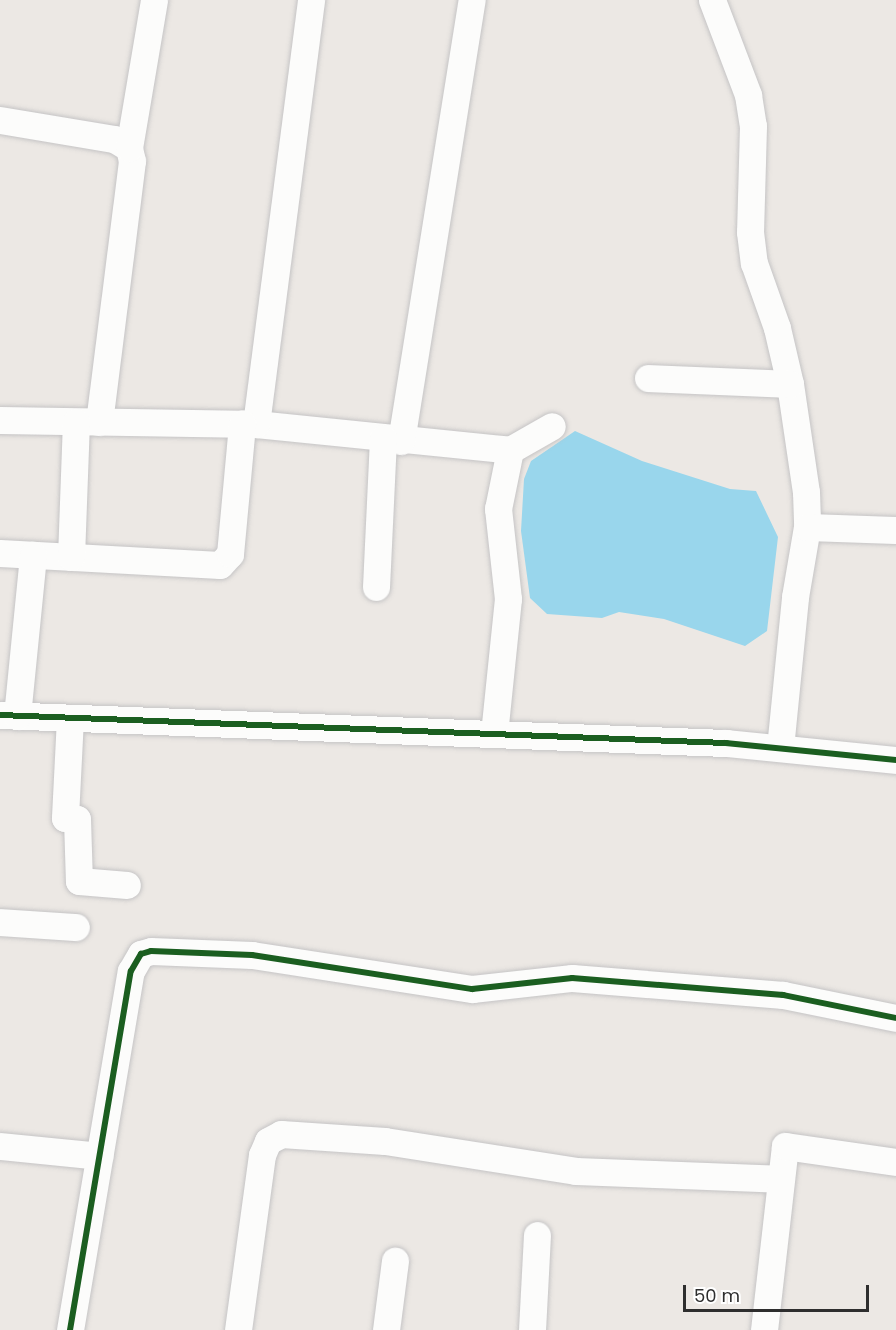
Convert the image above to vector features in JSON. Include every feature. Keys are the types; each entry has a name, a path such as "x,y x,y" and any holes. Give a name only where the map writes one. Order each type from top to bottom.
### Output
{"street":[{"path":"71,557 87,422 132,161 129,148 154,0"},
{"path":"0,553 220,565 227,561 311,0"},
{"path":"376,587 392,439 472,0"},
{"path":"712,0 748,95 753,126 750,232 754,263 777,328 789,384 806,492 807,527 795,597 780,748"},
{"path":"0,120 114,139 129,148"},
{"path":"648,378 789,384"},
{"path":"0,420 249,424 510,450 552,426"},
{"path":"494,734 508,599 498,509 510,450"},
{"path":"807,527 896,530"},
{"path":"33,555 8,716 494,734 780,748 896,760"},
{"path":"70,718 65,818 78,819 79,881 127,885"},
{"path":"0,922 76,927"},
{"path":"69,1330 131,971 141,954 151,951 252,955 472,989 572,978 783,995 896,1018"},
{"path":"238,1330 262,1155 268,1141 281,1134 385,1142 576,1171 781,1179"},
{"path":"0,1146 100,1156"},
{"path":"764,1330 785,1146 896,1162"},
{"path":"532,1330 537,1235"},
{"path":"386,1330 395,1261"}],"water":[{"path":"575,431 642,461 730,489 756,491 778,537 767,631 745,646 664,619 619,612 602,618 547,614 530,598 521,531 524,479 531,461"}],"cycle path":[{"path":"0,715 726,743 896,760"},
{"path":"70,1330 131,971 141,954 151,951 252,955 472,989 572,978 783,995 896,1018"}]}
